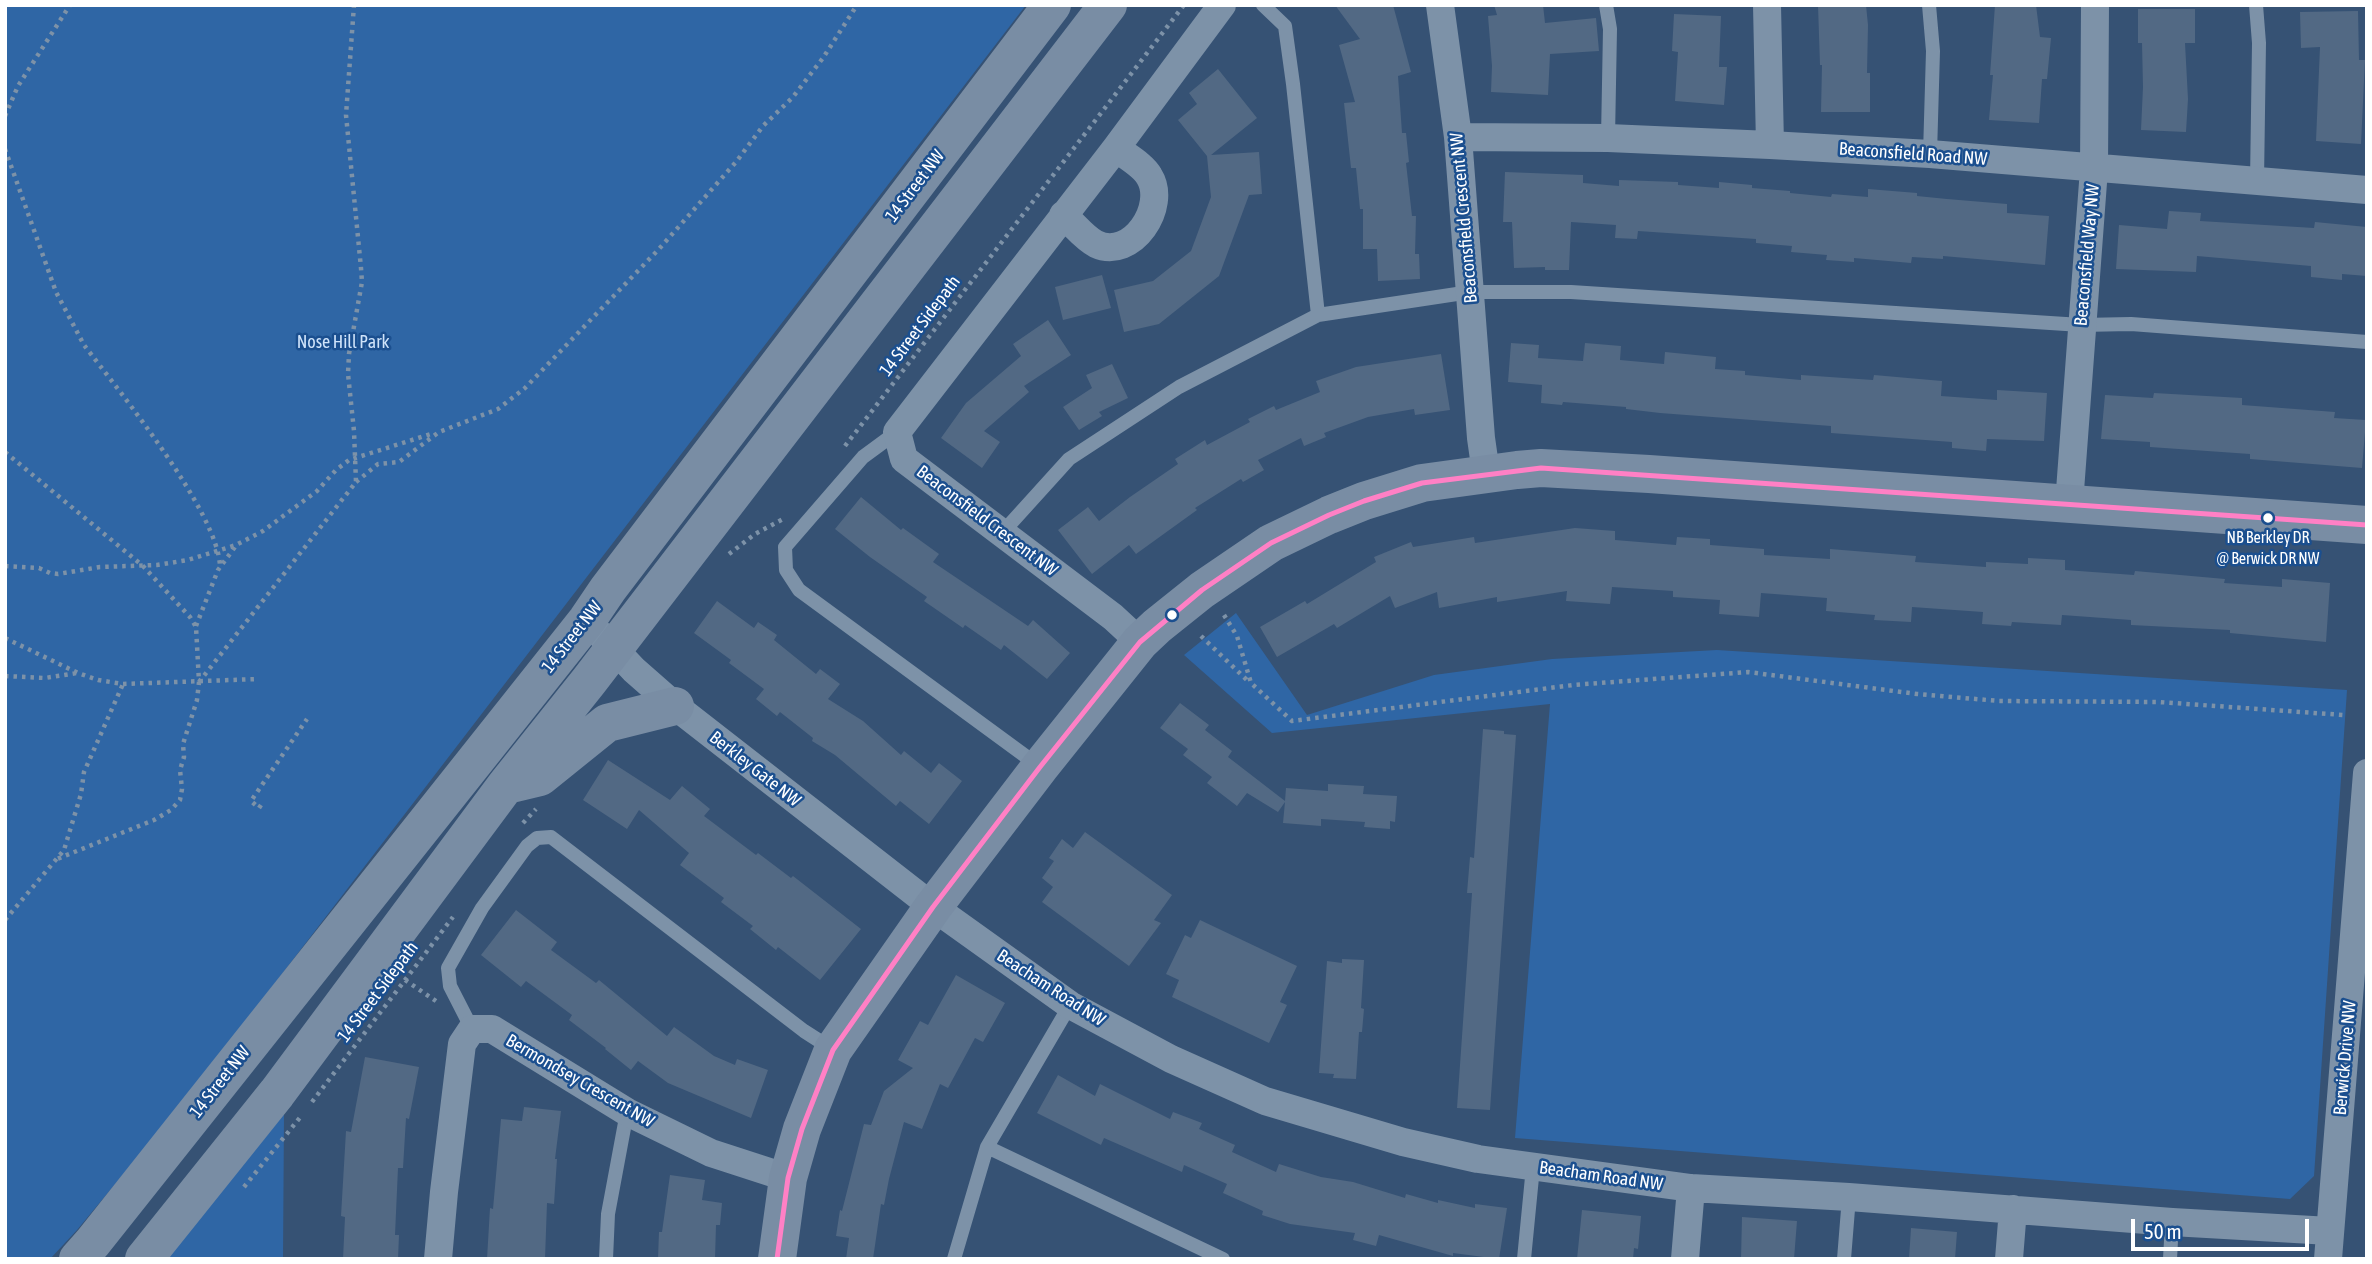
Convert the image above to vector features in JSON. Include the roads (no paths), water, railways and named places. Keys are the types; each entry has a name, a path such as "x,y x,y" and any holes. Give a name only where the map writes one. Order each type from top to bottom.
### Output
{"main road":[{"name":"14 Street NW","path":"78,1259 587,620 1052,5"},
{"path":"144,1259 276,1094 506,785 1108,5"},
{"path":"777,1259 788,1178 802,1129 833,1050 933,907 1140,642 1221,577 1271,543 1317,520 1364,501 1422,483 1541,468 2367,526"},
{"path":"506,785 540,777 607,723 675,706"}],"street":[{"path":"897,432 1116,148 1222,5"},
{"name":"Beaconsfield Crescent NW","path":"1440,5 1458,137 1486,473"},
{"path":"1767,5 1769,145"},
{"name":"Beaconsfield Way NW","path":"2069,504 2094,169 2095,5"},
{"name":"Beaconsfield Road NW","path":"1458,137 1608,138 1930,154 2367,190"},
{"path":"1063,215 1096,244 1112,247 1128,242 1140,233 1153,212 1152,184 1149,175 1116,148"},
{"name":"Beaconsfield Crescent NW","path":"897,432 904,459 1113,617 1140,642"},
{"name":"Berkley Gate NW","path":"587,620 613,649 675,706 933,907"},
{"name":"Berwick Drive NW","path":"2329,1245 2363,893 2367,772"},
{"name":"Beacham Road NW","path":"933,907 1070,1005 1171,1059 1265,1101 1403,1142 1478,1159 1690,1188 1849,1197 2172,1222 2329,1245"},
{"path":"438,1259 443,1192 462,1044 472,1029"},
{"name":"Bermondsey Crescent NW","path":"472,1029 492,1029 627,1112 711,1153 788,1178"},
{"path":"1685,1259 1690,1188"},
{"path":"2009,1259 2013,1209"}],"lane":[{"path":"1263,5 1285,26 1318,315"},
{"path":"1606,5 1610,29 1608,138"},
{"path":"1929,5 1933,51 1930,154"},
{"path":"2256,5 2259,43 2256,181"},
{"path":"1002,533 1069,459 1179,387 1318,315 1470,292 1571,292 2081,325 2132,324 2367,342"},
{"path":"897,432 863,457 786,547 786,570 799,590 1040,767"},
{"path":"472,1029 450,986 447,968 482,908 527,846 537,838 551,837 804,1031 833,1050"},
{"path":"954,1259 987,1147 1070,1005"},
{"path":"606,1259 608,1214 627,1112"},
{"path":"987,1147 1223,1259"},
{"path":"1524,1259 1533,1167"},
{"path":"1844,1259 1849,1197"},
{"path":"2169,1259 2172,1222"}],"place":[{"name":"NB Berkley DR @ Berwick DR NW","path":"2268,518"}],"park label":[{"name":"Nose Hill Park","path":"343,342"}]}
